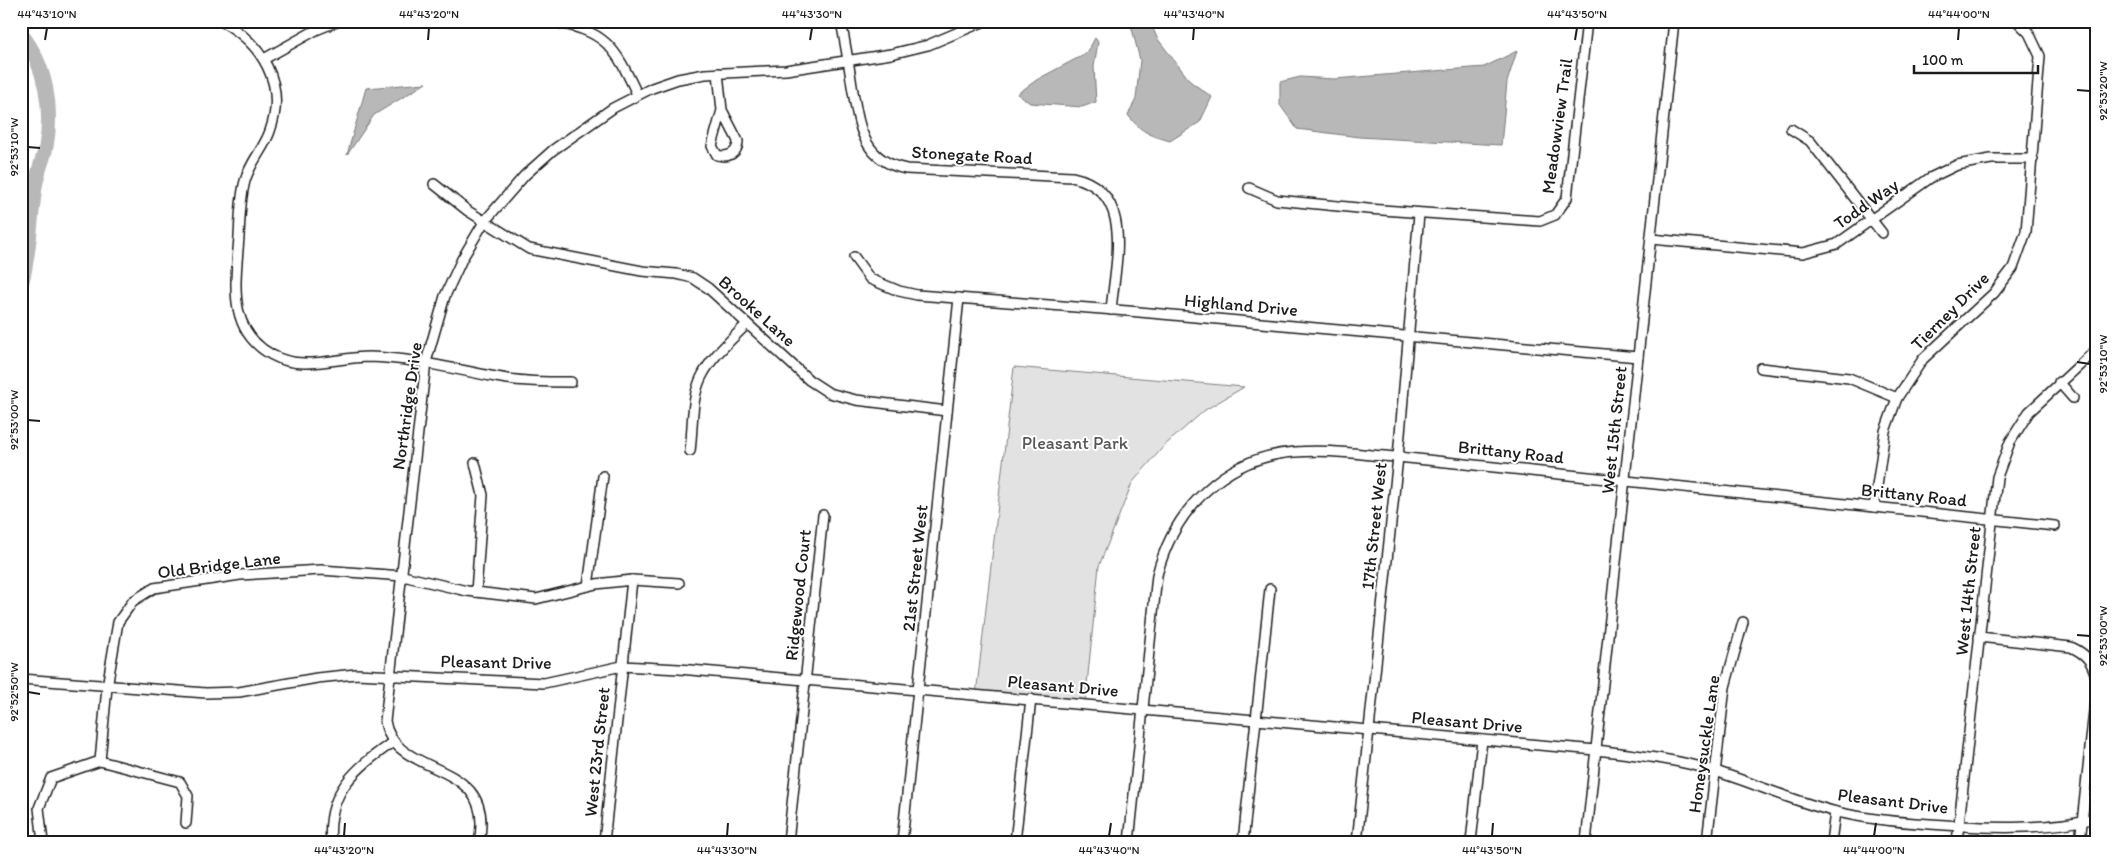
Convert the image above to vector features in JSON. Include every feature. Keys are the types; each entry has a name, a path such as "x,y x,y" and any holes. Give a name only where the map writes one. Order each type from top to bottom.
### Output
{"street":[{"path":"221,21 245,36 264,59 274,83 275,106 270,131 250,167 242,195 235,294 237,312 244,328 254,342 267,352 289,362 314,364 341,359 369,357 426,362 514,380 571,382"},
{"path":"264,59 316,30 338,21"},
{"path":"549,21 579,27 602,39 620,58 637,94"},
{"name":"Stonegate Road","path":"841,21 859,127 867,144 880,158 892,165 906,169 1067,177 1082,180 1100,191 1114,211 1118,226 1111,310"},
{"name":"Northridge Drive","path":"393,742 385,721 387,691 392,675 426,362 445,296 462,259 484,222 525,175 554,150 613,108 637,94 678,80 718,73 786,70 848,61 922,46 985,21"},
{"name":"Meadowview Trail","path":"1249,188 1277,200 1419,214 1540,221 1554,216 1567,198 1587,21"},
{"name":"West 15th Street","path":"1586,842 1674,21"},
{"name":"Tierney Drive","path":"1874,506 1885,431 1897,398 1923,360 1994,293 2013,268 2026,232 2034,159 2040,56 2029,33 2017,21"},
{"path":"718,73 722,110 712,146 717,156 728,156 735,151 738,140 722,110"},
{"path":"1791,129 1810,141 1882,233"},
{"name":"Todd Way","path":"1651,239 1803,254 1837,244 1930,178 1957,165 1991,159 2034,159"},
{"name":"Brooke Lane","path":"434,184 484,222 530,249 601,261 623,268 693,278 708,288 809,380 829,393 856,400 948,411"},
{"name":"17th Street West","path":"1357,842 1398,458 1419,214"},
{"name":"Highland Drive","path":"854,257 870,279 917,295 1111,310 1407,338 1638,357"},
{"name":"21st Street West","path":"902,842 959,298"},
{"path":"690,451 696,393 701,378 714,359 747,324"},
{"name":"West 14th Street","path":"1957,842 1997,476 2010,442 2030,412 2059,382 2096,350"},
{"path":"1761,368 1849,378 1897,398"},
{"path":"2059,382 2073,398"},
{"name":"Brittany Road","path":"1129,842 1157,575 1168,542 1183,514 1225,475 1242,466 1272,455 1316,451 1398,458 2055,526"},
{"path":"474,464 483,495 476,592"},
{"path":"588,586 603,476"},
{"name":"Ridgewood Court","path":"788,842 823,515"},
{"name":"Old Bridge Lane","path":"100,761 107,687 118,622 133,601 154,588 240,576 321,570 403,576 476,592 536,599 588,586 632,580 679,583"},
{"name":"West 23rd Street","path":"604,842 632,580"},
{"path":"1243,842 1270,589"},
{"name":"Honeysuckle Lane","path":"1707,842 1725,687 1743,622"},
{"path":"1979,637 2072,647 2084,653 2093,664 2096,677"},
{"name":"Pleasant Drive","path":"21,679 206,693 238,692 317,678 356,674 544,683 622,666 806,679 1596,750 1662,758 1715,771 1788,798 1834,812 1885,821 2023,828 2096,818"},
{"path":"2080,842 2096,692"},
{"path":"1015,842 1031,700"},
{"path":"1471,842 1482,740"},
{"path":"332,842 331,827 334,809 344,786 359,766 393,742 406,754 449,773 467,788 480,814 479,842"},
{"path":"43,842 39,808 51,778 100,761 180,782 188,796 186,823"},
{"path":"1831,842 1834,812"}],"green space":[{"name":"Pleasant Park","path":"1014,367 1244,387 1205,410 1164,446 1132,483 1099,566 1085,704 976,695"}],"shaded area":[{"path":"1130,21 1150,21 1157,38 1191,82 1212,97 1200,122 1170,141 1146,132 1128,115 1136,99 1140,60"},
{"path":"1095,38 1098,42 1094,67 1096,102 1082,107 1030,103 1017,94 1038,79 1087,53"},
{"path":"1517,51 1507,82 1501,145 1359,137 1297,129 1280,105 1280,82 1300,77 1334,79 1484,67"},
{"path":"426,83 374,115 347,155 366,88"}],"waterway":[{"path":"21,34 30,46 42,73 46,88 49,117 46,147 33,199 28,249 21,285"}]}
